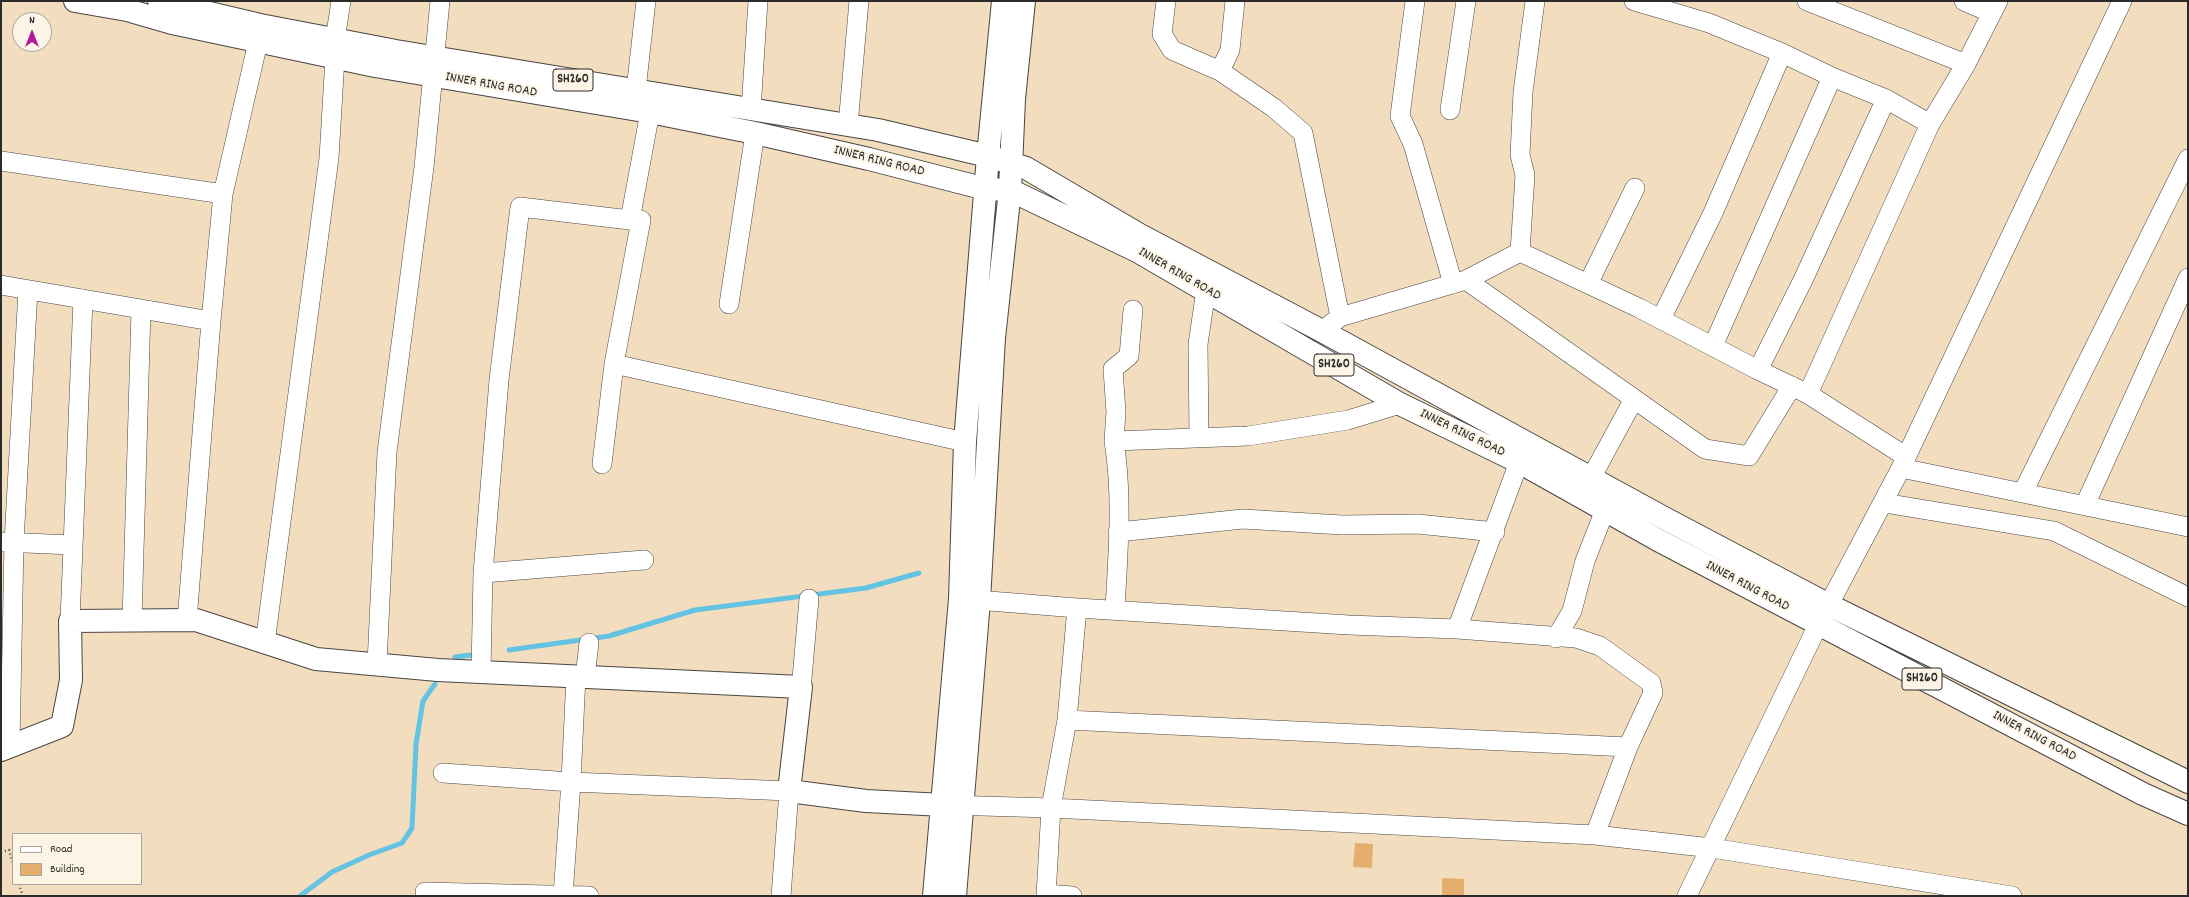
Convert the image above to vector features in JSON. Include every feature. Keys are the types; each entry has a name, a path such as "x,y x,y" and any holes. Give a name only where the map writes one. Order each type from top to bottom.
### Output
{"main road":[{"name":"INNER RING ROAD","path":"75,1 127,10 172,23 258,42 335,49 434,67 755,133 869,159 986,189 1010,190 1137,251 1400,404 1519,462 1658,540 1818,625 2143,794 2188,814"},
{"name":"INNER RING ROAD","path":"159,1 260,25 335,49"},
{"path":"969,599 966,442 988,156 1003,1"},
{"path":"955,896 953,805 969,599 988,452 994,338 1010,190 1014,99 1024,1"},
{"name":"INNER RING ROAD","path":"434,67 636,90 878,130 988,156 1026,168 1140,235 1322,330 1600,461 1829,605 2188,782"},
{"path":"966,442 988,452"},
{"path":"5,748 62,726 71,680 70,621 196,620 316,659 481,672 801,687 789,791 866,801 953,805"},
{"path":"934,896 953,805"}],"street":[{"path":"265,643 329,158 335,49 341,1"},
{"path":"377,664 387,452 411,275 440,1"},
{"path":"636,90 646,1"},
{"path":"751,110 758,1"},
{"path":"848,125 860,1"},
{"path":"1166,1 1162,34 1172,50 1220,71 1274,108 1302,133 1340,317"},
{"path":"1220,71 1230,50 1235,1"},
{"path":"1415,1 1400,116 1413,144 1460,282 1634,399 1705,449 1749,456 1800,390 1930,124 1966,64 1995,7 1964,1"},
{"path":"1450,110 1466,1"},
{"path":"1520,252 1525,175 1520,155 1523,92 1535,1"},
{"path":"1634,1 1709,23 1782,53 1832,77 1886,99 1930,124"},
{"path":"1807,1 1966,64"},
{"path":"1687,896 1712,848 1818,625 1884,503 2122,1"},
{"path":"187,620 211,321 223,194 258,42"},
{"path":"1661,319 1713,213 1782,53"},
{"path":"1713,346 1832,77"},
{"path":"1758,370 1806,273 1886,99"},
{"path":"630,220 650,112"},
{"path":"729,304 755,133"},
{"path":"2023,492 2188,159"},
{"path":"1,161 223,194"},
{"path":"1588,284 1634,188"},
{"path":"481,672 483,573 499,380 520,207 641,220 614,364 602,464"},
{"path":"1322,330 1340,317 1460,282 1520,252"},
{"path":"1520,252 1661,319 1758,370 1800,390 1903,462 2023,492 2084,505 2186,522"},
{"path":"2084,505 2188,278"},
{"path":"1,285 211,321"},
{"path":"5,748 7,542 28,290"},
{"path":"1199,438 1198,344 1206,290"},
{"path":"70,621 83,299"},
{"path":"132,620 141,310"},
{"path":"1115,610 1119,474 1114,441 1116,412 1113,369 1129,356 1132,310"},
{"path":"614,364 966,442"},
{"path":"1600,461 1634,399"},
{"path":"1114,441 1248,436 1348,420 1400,404"},
{"path":"1457,629 1495,532 1519,462"},
{"path":"1884,503 2054,531 2188,597"},
{"path":"1556,638 1572,612 1586,561 1606,510"},
{"path":"1118,532 1243,519 1342,525 1418,524 1495,532"},
{"path":"7,542 73,545"},
{"path":"483,573 644,560"},
{"path":"801,690 809,599"},
{"path":"969,599 1077,608 1349,625 1457,629 1556,638 1576,638 1600,646 1651,683 1653,693 1628,747 1595,835"},
{"path":"1072,896 1046,895 1051,808 1067,720 1077,608"},
{"path":"563,895 571,782 581,676 589,643"},
{"path":"1067,720 1628,747"},
{"path":"443,773 571,782 789,791 781,896"},
{"path":"953,805 1051,808 1595,835 1712,848 2012,896"},
{"path":"425,892 589,896"}],"path":[{"path":"1,852 9,850 12,860"},
{"path":"19,885 23,896"}],"building":[{"path":"1355,843 1373,844 1372,868 1353,867"},
{"path":"1442,878 1464,879 1464,896 1442,896"}],"waterway":[{"path":"509,650 609,636 695,610 866,588 919,573"},
{"path":"455,657 478,654"},
{"path":"300,896 332,872 369,855 402,843 412,828 416,744 423,701 435,684"}]}
